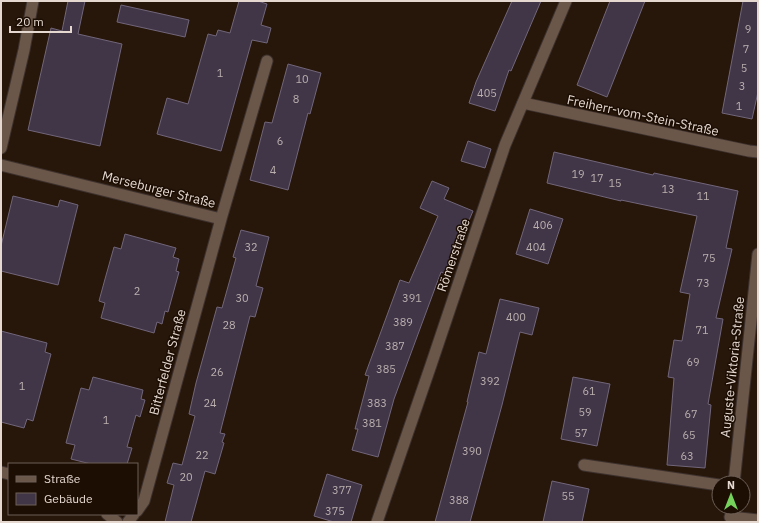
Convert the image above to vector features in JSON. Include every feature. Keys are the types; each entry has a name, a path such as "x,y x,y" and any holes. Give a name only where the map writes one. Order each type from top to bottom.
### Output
{"street":[{"path":"1,148 24,50 33,1"},
{"name":"Römerstraße","path":"377,522 505,145 566,1"},
{"name":"Merseburger Straße","path":"1,165 221,219 267,61"},
{"name":"Freiherr-vom-Stein-Straße","path":"523,103 741,150 758,152"},
{"name":"Bitterfelder Straße","path":"138,509 144,501 221,219"},
{"name":"Auguste-Viktoria-Straße","path":"735,475 758,254"},
{"path":"584,465 711,484"},
{"path":"108,515 117,522"},
{"path":"730,515 758,520"}],"building":[{"path":"68,1 85,1 78,34 122,44 100,146 28,130 51,28 62,31"},
{"path":"239,1 258,1 267,4 261,25 271,28 267,43 252,40 221,151 157,134 167,98 188,104 208,34 216,36 218,30 230,33"},
{"path":"512,1 541,1 511,71 509,70 495,111 469,103 476,82"},
{"path":"610,1 645,1 607,97 577,85"},
{"path":"743,1 758,1 758,92 752,119 722,113"},
{"path":"121,5 189,20 185,37 117,22"},
{"path":"288,64 321,73 310,114 308,113 288,190 250,180 265,122 272,123"},
{"path":"468,141 491,149 485,168 461,161"},
{"path":"554,152 653,175 654,173 738,191 726,248 732,249 716,318 723,319 708,404 711,405 705,468 667,465 674,378 668,377 674,340 682,341 690,294 680,292 697,216 621,201 547,183"},
{"path":"432,181 449,188 444,199 473,211 446,274 441,272 394,399 378,457 352,450 358,429 355,429 369,376 365,375 400,280 409,283 438,216 420,208"},
{"path":"13,196 58,207 60,200 78,205 58,285 1,271 1,246"},
{"path":"530,209 563,219 548,264 516,254"},
{"path":"241,230 269,237 256,286 263,288 255,317 250,316 220,433 225,434 222,442 224,443 215,474 205,471 191,522 165,522 174,485 167,483 173,463 182,465 195,416 189,414 196,383 217,307 222,308 236,258 233,257"},
{"path":"125,234 176,248 173,257 179,259 176,271 179,272 168,312 165,311 162,324 157,322 154,333 101,318 105,303 99,301 114,247 121,249"},
{"path":"500,299 539,308 532,335 520,332 470,522 435,522 468,402 479,352 486,354"},
{"path":"1,331 47,343 45,352 51,354 33,421 27,419 24,428 1,422"},
{"path":"93,377 143,390 141,399 145,400 140,417 136,415 127,447 132,448 127,463 87,463 71,459 75,445 66,443 81,388 89,390"},
{"path":"573,377 610,384 597,446 561,439"},
{"path":"327,474 362,485 351,522 334,522 314,516"},
{"path":"552,481 589,489 582,522 543,522"}]}
